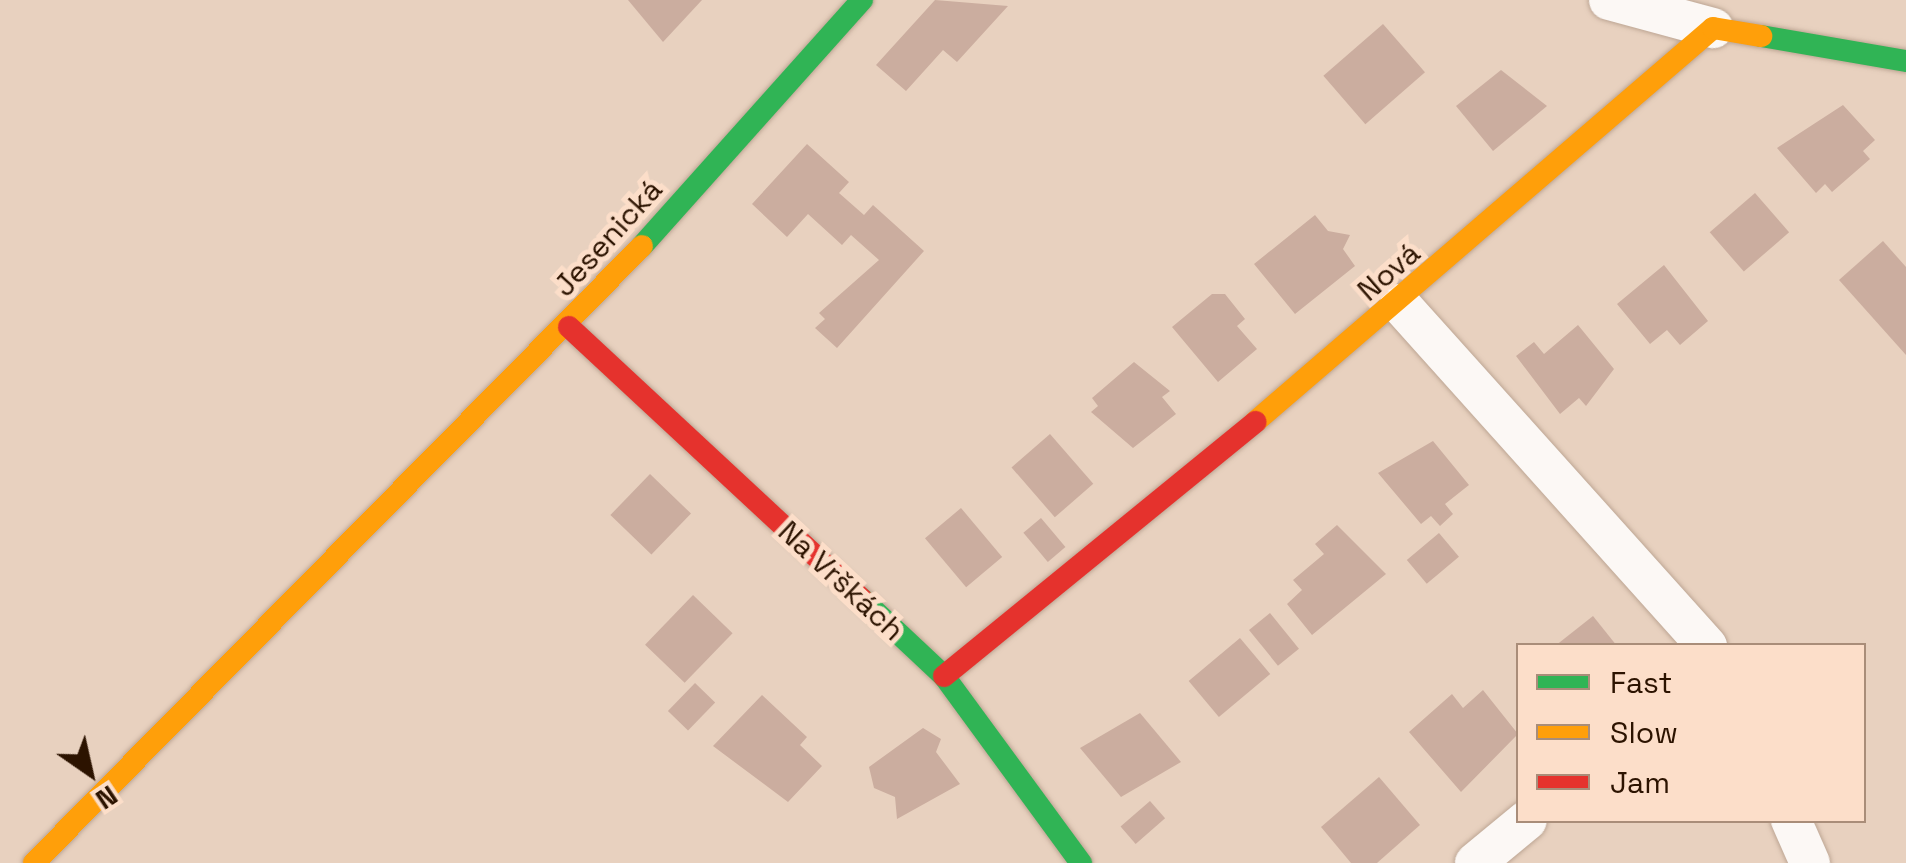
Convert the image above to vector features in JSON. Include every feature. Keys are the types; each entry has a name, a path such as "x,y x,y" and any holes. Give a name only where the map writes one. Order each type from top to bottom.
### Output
{"street":[{"name":"Jesenická","path":"34,863 568,327 862,0"},
{"path":"1608,0 1713,28 1906,61"},
{"name":"Nová","path":"944,676 1400,304 1713,28"},
{"path":"1400,304 1704,643"},
{"name":"Na Vrškách","path":"568,327 944,676 1081,863"},
{"path":"1476,863 1523,823"},
{"path":"1793,823 1810,863"}],"building":[{"path":"628,0 702,0 663,42"},
{"path":"935,0 1008,6 957,62 943,50 906,91 876,65"},
{"path":"1383,24 1425,72 1365,124 1323,76"},
{"path":"1501,70 1547,106 1493,151 1456,106"},
{"path":"1843,105 1875,140 1863,151 1870,159 1832,192 1825,184 1816,193 1777,148"},
{"path":"807,144 849,182 839,193 864,215 873,205 924,251 837,348 815,328 825,319 819,313 879,260 851,235 842,245 808,214 787,237 752,204"},
{"path":"1755,193 1789,232 1744,272 1710,232"},
{"path":"1315,215 1328,231 1350,235 1343,249 1355,266 1295,314 1254,264"},
{"path":"1883,241 1906,267 1906,355 1839,280"},
{"path":"1664,265 1708,321 1680,345 1667,330 1650,344 1617,304"},
{"path":"1212,294 1225,294 1245,319 1237,326 1257,349 1218,382 1172,327"},
{"path":"1578,325 1614,369 1586,406 1579,398 1560,414 1516,356 1534,342 1544,354"},
{"path":"1134,362 1170,391 1162,397 1176,414 1133,448 1091,412 1098,406 1092,398"},
{"path":"1050,434 1093,484 1055,517 1012,467"},
{"path":"1433,441 1469,485 1445,504 1453,514 1440,526 1431,516 1421,524 1378,473"},
{"path":"650,474 691,514 651,555 610,515"},
{"path":"961,508 1002,557 966,587 925,538"},
{"path":"1041,518 1065,547 1048,562 1023,533"},
{"path":"1337,525 1386,574 1312,635 1287,604 1302,590 1293,580 1324,554 1315,544"},
{"path":"1439,533 1459,557 1427,584 1407,560"},
{"path":"693,595 733,633 685,683 645,645"},
{"path":"1270,613 1299,649 1278,666 1249,630"},
{"path":"1593,616 1615,643 1559,643"},
{"path":"1240,638 1270,674 1219,717 1189,681"},
{"path":"695,683 715,702 688,731 668,711"},
{"path":"1483,690 1516,736 1461,792 1409,732 1452,694 1463,708"},
{"path":"762,695 807,737 800,745 822,766 788,802 713,746"},
{"path":"1140,713 1181,762 1121,797 1080,748"},
{"path":"923,728 941,739 936,752 960,784 897,819 895,797 874,788 869,767"},
{"path":"1379,777 1420,825 1377,863 1351,863 1321,827"},
{"path":"1150,801 1165,818 1136,844 1121,827"}],"traffic: fast":[{"path":"642,246 862,0"},
{"path":"1761,36 1906,61"},
{"path":"862,599 944,676 1081,863"}],"traffic: slow":[{"path":"1255,422 1713,28 1761,36"},
{"path":"34,863 642,246"}],"traffic: jam":[{"path":"569,327 862,599"},
{"path":"944,676 1255,422"}]}
